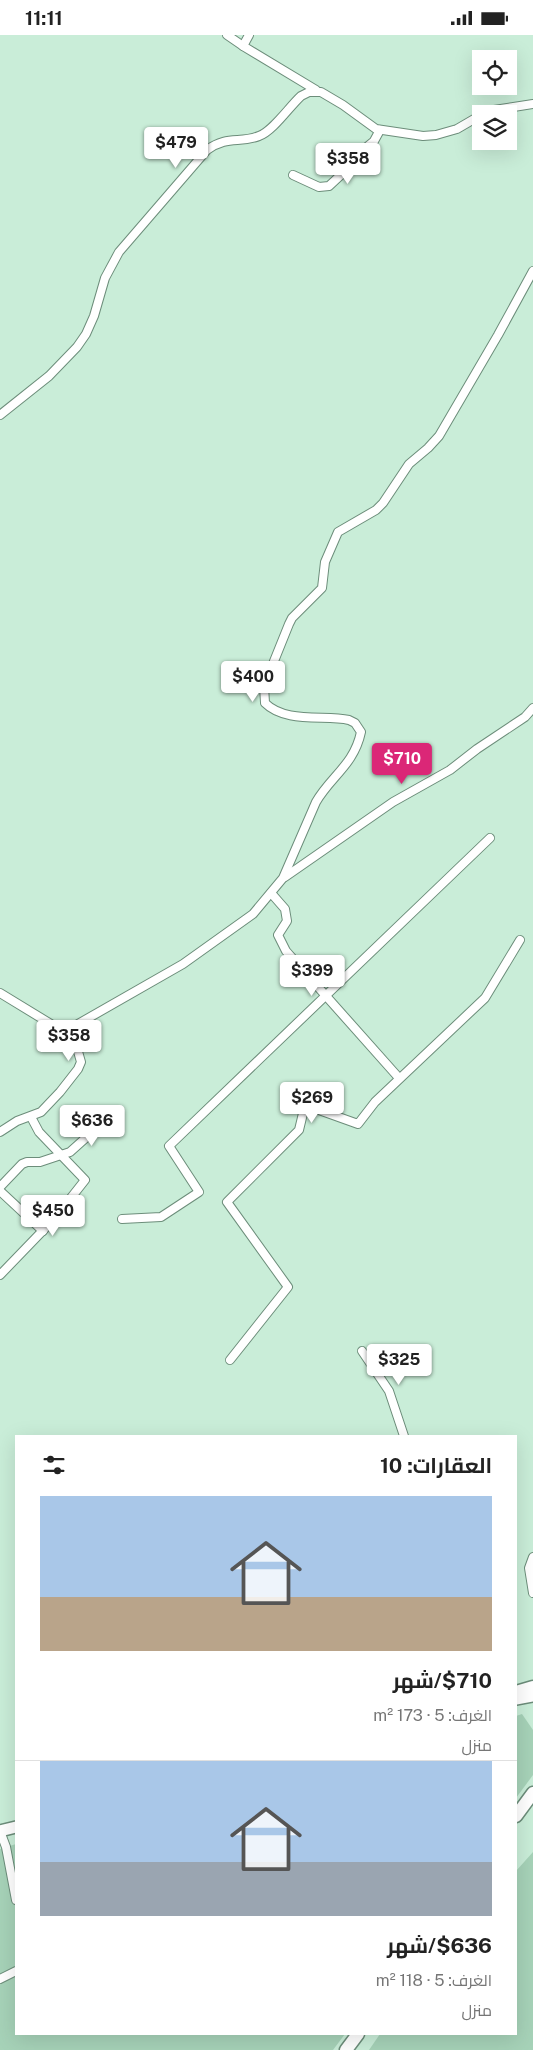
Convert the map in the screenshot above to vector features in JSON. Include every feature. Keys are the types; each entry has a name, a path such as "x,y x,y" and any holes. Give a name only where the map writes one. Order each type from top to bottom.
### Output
{"main road":[{"path":"525,1697 533,1687"},
{"path":"517,1816 533,1793"},
{"path":"0,1831 15,1827"},
{"path":"346,2050 357,2035"}],"street":[{"path":"227,35 316,90 330,96 380,130 423,136 436,135 457,129 472,120"},
{"path":"243,46 249,35"},
{"path":"0,415 49,376 78,347 94,316 105,278 119,252 207,150 220,142 262,135 301,96 308,91 316,90"},
{"path":"517,106 533,104"},
{"path":"294,175 319,187 329,186 344,172 352,159 374,141 380,130"},
{"path":"64,1032 183,964 240,924 263,903 283,878 316,802 322,791 347,764 361,732 355,723 349,720 288,714 270,708 265,703 264,686 289,624 292,618 322,588 325,562 338,532 376,510 384,503 409,464 439,436 533,271"},
{"path":"283,878 392,802 450,770 477,749 525,717 532,709"},
{"path":"122,1219 161,1217 199,1192 169,1146 490,837"},
{"path":"271,893 285,909 287,921 278,935 286,951 399,1078"},
{"path":"230,1361 288,1287 227,1202 299,1130 305,1105 358,1124 375,1102 399,1078 485,999 520,940"},
{"path":"0,993 64,1032 77,1048 81,1062 78,1069 52,1102 41,1112 32,1117 17,1121 0,1132"},
{"path":"0,1275 43,1231 85,1180 39,1132 32,1117"},
{"path":"0,1187 27,1161 40,1162 70,1152 108,1118"},
{"path":"0,1191 43,1231"},
{"path":"362,1351 389,1391 404,1435"},
{"path":"533,1557 530,1568 533,1593"},
{"path":"0,1831 6,1847 15,1895"},
{"path":"0,1979 15,1972"}],"green space":[{"path":"522,1714 533,1730 533,1775 517,1797 517,1716"},
{"path":"15,1844 15,2035 344,2035 333,2050 0,2050 0,1849"},
{"path":"533,1852 533,2050 369,2050 379,2035 517,2035 517,1870"}]}
